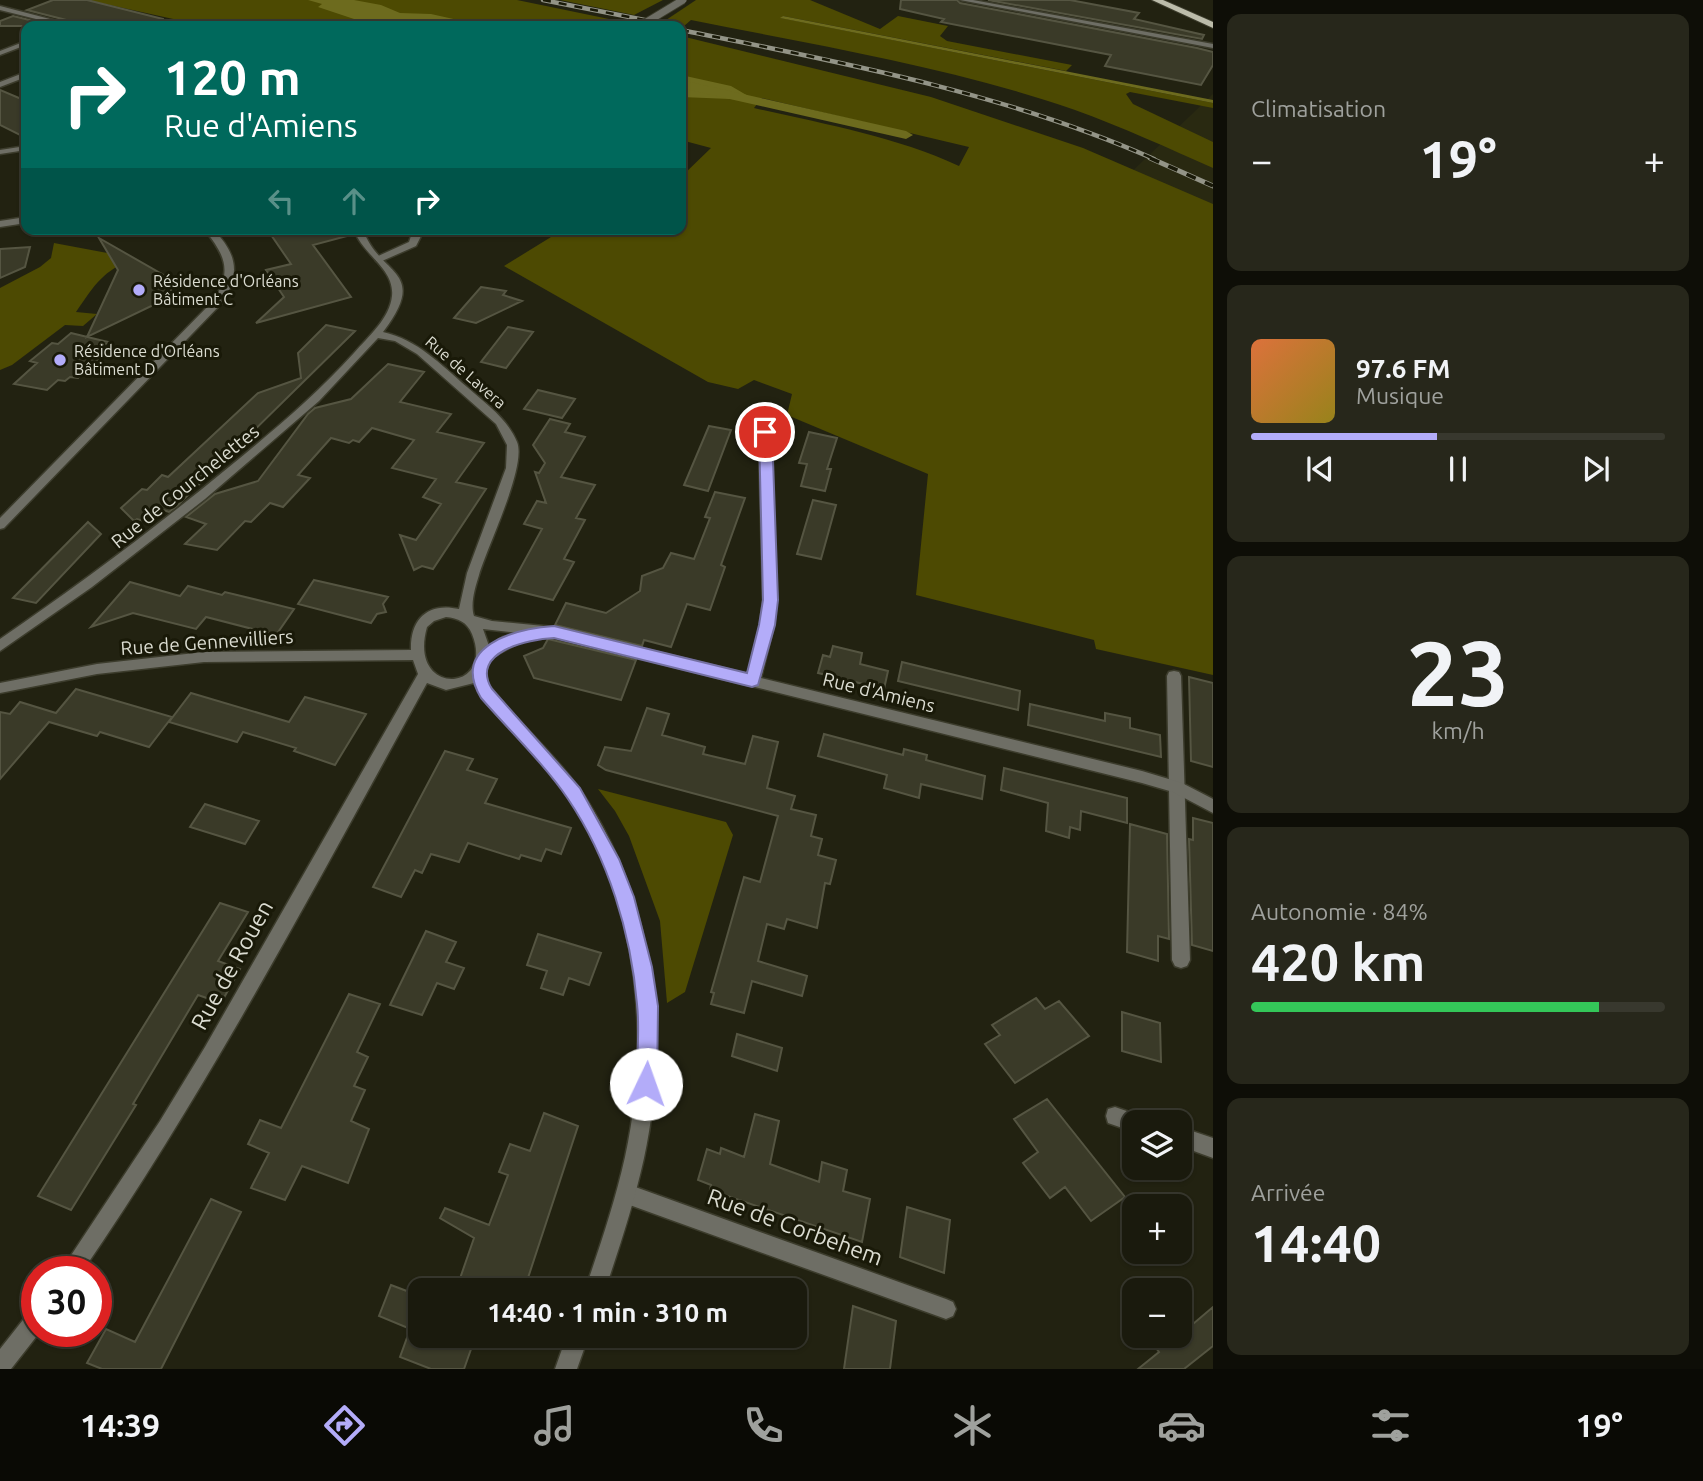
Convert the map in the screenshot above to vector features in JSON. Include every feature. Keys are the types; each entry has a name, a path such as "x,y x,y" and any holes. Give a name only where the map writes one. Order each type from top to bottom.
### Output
{"main road":[{"path":"1156,0 1213,23"},
{"path":"1167,0 1213,23"}],"street":[{"path":"648,21 683,0"},
{"path":"963,0 1213,46"},
{"path":"0,8 50,21"},
{"path":"0,17 14,11"},
{"path":"0,53 21,45"},
{"path":"0,85 21,76"},
{"path":"0,152 21,149"},
{"path":"0,224 21,221"},
{"path":"0,525 222,297 230,279 229,257 223,243 214,235"},
{"path":"360,235 362,242 393,275 397,293 393,308 376,334"},
{"path":"379,259 413,244 415,235"},
{"name":"Rue de Lavera","path":"376,334 398,339 421,352 500,422 513,445 512,468 473,572 466,600 470,618"},
{"name":"Rue de Courchelettes","path":"0,646 126,557 268,442 328,388 376,334"},
{"path":"752,681 767,625 770,600 763,406"},
{"path":"481,665 465,681 446,684 435,682 425,674 418,655 419,631 425,621 446,612 470,618 481,665 481,685 555,769 579,801 602,841 625,897 642,967 649,1034 643,1113 627,1194 599,1278"},
{"name":"Rue d'Amiens","path":"470,618 485,625 521,626 554,632 1177,787 1213,806"},
{"name":"Rue d'Amiens","path":"481,665 516,638 554,632"},
{"name":"Rue de Gennevilliers","path":"0,688 97,669 204,657 418,655"},
{"name":"Rue de Rouen","path":"81,1256 129,1188 199,1077 425,674"},
{"path":"1174,676 1181,960"},
{"path":"1115,1116 1122,1119"},
{"path":"1192,1142 1213,1148"},
{"name":"Rue de Corbehem","path":"627,1194 946,1309"},
{"path":"0,1366 21,1339"},
{"path":"566,1369 573,1348"}],"shaded area":[{"path":"87,0 517,0 619,21 182,21"},
{"path":"308,0 354,0 381,5 400,13 431,14 462,21 360,21 318,7 322,4"},
{"path":"560,0 663,0 634,15"},
{"path":"696,0 810,0 880,29 898,16 948,26 940,36 947,41 1072,65 1066,71 783,16 781,18 1213,103 1213,108 1130,92 1126,94 1133,104 1213,142 1213,168 1075,110 981,81 691,20 686,24 686,21 664,21"},
{"path":"783,16 1213,100 1213,103 780,18"},
{"path":"686,37 931,97 1083,148 1213,204 1213,675 1096,649 1094,640 916,595 928,474 787,415 792,394 754,380 738,389 708,382 504,266 554,235 686,235 686,172 711,148 686,141","holes":["762,98 969,147 959,166 884,139 754,108"]},
{"path":"686,76 731,86 755,100 686,97"},
{"path":"1213,94 1213,396 1122,181"},
{"path":"54,243 134,258 100,279 89,293 76,312 97,314 83,326 65,325 12,365 0,370 0,288 40,267 51,258"},
{"path":"598,789 726,822 733,835 685,992 667,1003 660,921 629,836"}],"building":[{"path":"53,0 87,0 163,19 70,21 27,10"},
{"path":"901,0 957,0 960,3 1197,48 1213,52 1213,65 1201,85 1105,66 1111,55 941,22 944,19 900,9"},
{"path":"988,0 1070,0 1139,13 1134,19 1204,35 1202,39"},
{"path":"13,16 34,21 21,21 21,26 0,26 0,21"},
{"path":"0,90 21,99 21,136 0,125"},
{"path":"271,235 347,235 313,245 351,297 256,323 284,297 266,270 291,264"},
{"name":"Résidence d'Orléans Bâtiment C","path":"99,238 174,281 168,298 87,337 118,270"},
{"path":"30,247 25,267 0,278 0,249"},
{"path":"481,287 506,291 503,295 522,301 476,323 454,318"},
{"path":"326,325 355,331 177,506 169,512 163,510 151,523 137,519 134,521 121,508 142,489 147,490 162,475 168,477 258,393 301,378 298,353"},
{"path":"508,327 533,332 506,368 481,362"},
{"name":"Résidence d'Orléans Bâtiment D","path":"71,333 108,342 103,346 110,348 78,378 58,380 47,390 14,384 37,363 30,361 52,343 58,344"},
{"path":"388,364 424,372 400,402 451,414 437,432 484,443 456,482 486,489 433,569 422,566 414,570 400,535 416,540 441,504 423,497 436,479 392,468 414,440 372,428 359,442 353,440 349,443 331,438 298,475 310,478 283,507 270,503 251,522 245,521 217,550 185,544 206,524 186,517 215,494 258,481 308,414 315,408 351,399"},
{"path":"538,390 575,399 562,418 524,409"},
{"path":"550,419 570,424 565,432 585,437 561,477 595,485 576,518 585,520 564,559 574,562 553,600 509,589 542,529 524,524 537,501 546,503 535,472 539,473 545,463 533,445"},
{"path":"709,426 731,430 708,491 684,485"},
{"path":"809,432 837,438 827,469 831,469 825,491 801,486 807,464 799,463"},
{"path":"715,492 745,498 721,565 725,567 710,610 687,604 671,647 644,640 642,646 555,625 566,603 606,613 640,591 642,576 663,568 671,553 694,559 710,518 705,517"},
{"path":"813,500 836,505 821,559 797,554"},
{"path":"88,522 101,534 36,603 13,598"},
{"path":"314,580 388,597 383,604 386,612 377,614 371,623 298,604"},
{"path":"130,582 180,596 188,586 294,609 276,635 206,617 196,629 133,613 91,627"},
{"path":"548,639 636,660 621,700 534,678 524,656 543,648"},
{"path":"833,646 862,653 860,664 888,671 884,689 818,673 823,655 830,657"},
{"path":"902,662 1020,691 1018,710 898,681"},
{"path":"1189,677 1213,683 1213,767 1191,761"},
{"path":"76,689 172,717 149,747 100,732 97,736 49,722 0,779 0,712 10,714 20,702 56,713"},
{"path":"191,693 289,722 305,697 366,714 335,765 294,751 296,748 243,732 237,742 169,722"},
{"path":"1030,704 1105,721 1105,713 1130,718 1130,728 1160,735 1161,757 1028,725"},
{"path":"647,708 669,714 662,735 705,747 703,754 745,764 753,736 778,742 767,788 795,796 791,809 816,815 811,836 822,839 818,855 836,860 830,884 825,883 817,928 787,919 784,929 767,924 758,961 807,976 802,996 752,981 744,1013 711,1004 714,993 711,992 744,877 760,882 778,816 606,770 598,765 605,747 631,751"},
{"path":"824,734 903,755 904,749 927,755 926,760 985,776 982,799 921,784 919,798 884,788 887,775 818,756"},
{"path":"445,751 473,759 467,770 497,779 485,803 571,828 561,854 546,849 541,861 521,855 519,859 468,843 459,862 431,854 422,873 415,870 401,897 373,887"},
{"path":"1004,768 1127,798 1127,823 1081,811 1080,830 1070,827 1069,838 1046,831 1048,803 1001,790"},
{"path":"205,804 259,821 245,844 190,827"},
{"path":"1193,818 1213,823 1213,951 1192,945 1189,839 1193,840"},
{"path":"1130,824 1167,834 1169,939 1158,936 1158,961 1127,952"},
{"path":"220,903 248,912 218,961 240,969 221,1003 198,995 133,1104 136,1105 71,1210 38,1196"},
{"path":"426,931 456,942 446,962 464,968 454,989 437,983 422,1015 390,1005"},
{"path":"538,934 601,953 589,985 569,978 563,995 541,988 547,971 527,965"},
{"path":"349,994 380,1004 357,1052 368,1057 354,1086 365,1090 351,1121 369,1129 348,1183 302,1166 285,1200 251,1188 269,1153 248,1144 260,1120 281,1128"},
{"path":"1036,998 1045,1009 1059,1001 1089,1036 1015,1083 985,1044 1000,1035 992,1025"},
{"path":"1122,1012 1160,1023 1161,1062 1122,1051"},
{"path":"737,1034 782,1048 777,1071 732,1056"},
{"path":"1047,1099 1123,1194 1122,1199 1091,1221 1065,1187 1050,1198 1023,1163 1038,1152 1014,1119"},
{"path":"544,1113 578,1126 528,1278 460,1278 474,1238 440,1218 445,1208 489,1225 508,1175 499,1172 510,1144 530,1151"},
{"path":"755,1114 779,1121 770,1164 819,1182 822,1162 847,1170 843,1191 870,1199 862,1242 710,1190 711,1185 698,1180 707,1149 720,1154 721,1148 744,1157"},
{"path":"211,1199 241,1212 161,1369 102,1369 87,1363 96,1347 112,1347 112,1332 135,1342"},
{"path":"907,1207 950,1220 944,1273 900,1257"},
{"path":"391,1285 408,1291 408,1328 379,1316"},
{"path":"853,1306 896,1321 890,1369 844,1369"},
{"path":"1213,1307 1213,1346 1184,1369 1138,1369 1159,1352 1156,1348 1192,1348 1192,1325"},
{"path":"408,1335 408,1348 471,1348 464,1369 431,1369 400,1357"}],"waterway":[{"path":"686,85 906,135"}],"railway":[{"path":"543,0 650,21"},
{"path":"686,31 861,67 981,98 1097,136 1154,159"},
{"path":"1150,158 1213,186"}],"place":[{"name":"Résidence d'Orléans Bâtiment C","path":"139,290"},
{"name":"Résidence d'Orléans Bâtiment D","path":"60,360"}],"route":[{"path":"646,1084 648,1006 642,967 625,897 610,859 574,793 487,693 481,685 479,672 483,657 501,645 539,632 554,632 752,681 767,625 770,600 765,432"}]}
